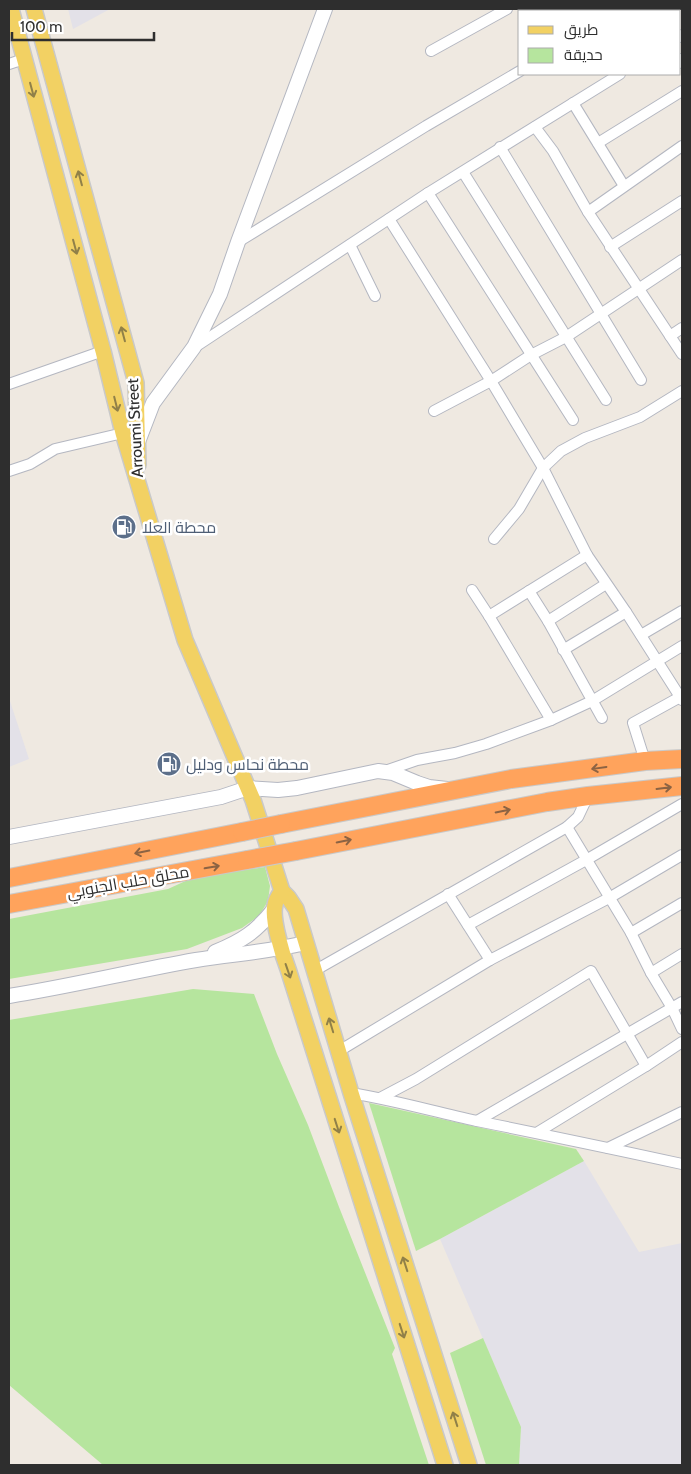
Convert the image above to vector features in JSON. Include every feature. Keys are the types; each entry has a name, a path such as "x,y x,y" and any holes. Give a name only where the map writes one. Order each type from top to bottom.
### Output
{"highway":[{"name":"محلق حلب الجنوبي","path":"9,878 457,789 645,761 682,759"},
{"name":"محلق حلب الجنوبي","path":"9,904 547,802 682,786"}],"main road":[{"name":"Arroumi Street","path":"11,9 138,486"},
{"name":"Arroumi Street","path":"34,9 136,383 138,486"},
{"path":"138,486 185,640 248,788 282,891 293,904 351,1093 470,1465"},
{"path":"282,891 277,897 274,909 280,949 288,969 445,1465"}],"street":[{"path":"137,445 154,403 194,347 220,294 325,9"},
{"path":"431,51 500,10"},
{"path":"9,64 24,59"},
{"path":"238,242 426,126 518,72"},
{"path":"194,347 428,193 618,75"},
{"path":"598,143 682,91"},
{"path":"572,103 624,186"},
{"path":"535,127 553,151 610,247 682,354"},
{"path":"588,212 682,146"},
{"path":"500,147 641,380"},
{"path":"463,172 606,400"},
{"path":"428,193 573,420"},
{"path":"610,247 682,201"},
{"path":"389,219 543,468 587,555 626,612 656,661 682,697 632,723 645,761"},
{"path":"350,245 375,296"},
{"path":"434,411 566,337 682,260"},
{"path":"670,336 682,328"},
{"path":"9,384 103,351"},
{"path":"494,539 519,509 543,468 561,451 585,438 640,417 682,391"},
{"path":"9,472 30,464 55,449 123,433"},
{"path":"489,616 587,555"},
{"path":"548,621 606,584"},
{"path":"472,590 551,720"},
{"path":"529,592 548,621 602,718"},
{"path":"641,636 682,611"},
{"path":"563,650 626,612"},
{"path":"389,772 417,760 455,753 486,744 551,720 592,701 682,646"},
{"path":"9,837 221,797 248,788 278,790 297,788 370,772 389,772 417,783 442,789 457,789"},
{"path":"389,772 400,783 401,800"},
{"path":"314,971 567,827 578,817 588,796"},
{"path":"468,925 682,804"},
{"path":"567,827 631,933 682,1030"},
{"path":"339,1051 490,960 609,898 682,855"},
{"path":"448,894 490,960"},
{"path":"631,933 682,902"},
{"path":"196,960 235,944 258,928 274,909"},
{"path":"9,996 60,988 196,960 280,949 305,943"},
{"path":"651,973 682,954"},
{"path":"380,1098 416,1079 591,971 646,1066"},
{"path":"477,1121 682,1002"},
{"path":"538,1132 682,1042"},
{"path":"351,1093 608,1148 679,1160"},
{"path":"608,1148 682,1112"}],"shaded area":[{"path":"68,9 110,9 73,29"},
{"path":"9,698 29,759 9,767"},
{"path":"584,1161 639,1252 682,1243 682,1465 519,1465 521,1427 440,1239"}],"green space":[{"path":"265,867 270,886 268,901 259,916 242,928 187,949 9,979 9,919 168,889 192,878"},
{"path":"193,989 254,994 277,1054 308,1125 395,1348 392,1354 429,1465 103,1465 9,1385 9,1020"},
{"path":"369,1103 576,1149 584,1161 416,1251"},
{"path":"483,1338 521,1427 519,1465 486,1465 450,1353"}],"place":[{"name":"محطة العلا","path":"124,527"},
{"name":"محطة نحاس ودليل","path":"169,764"}]}
